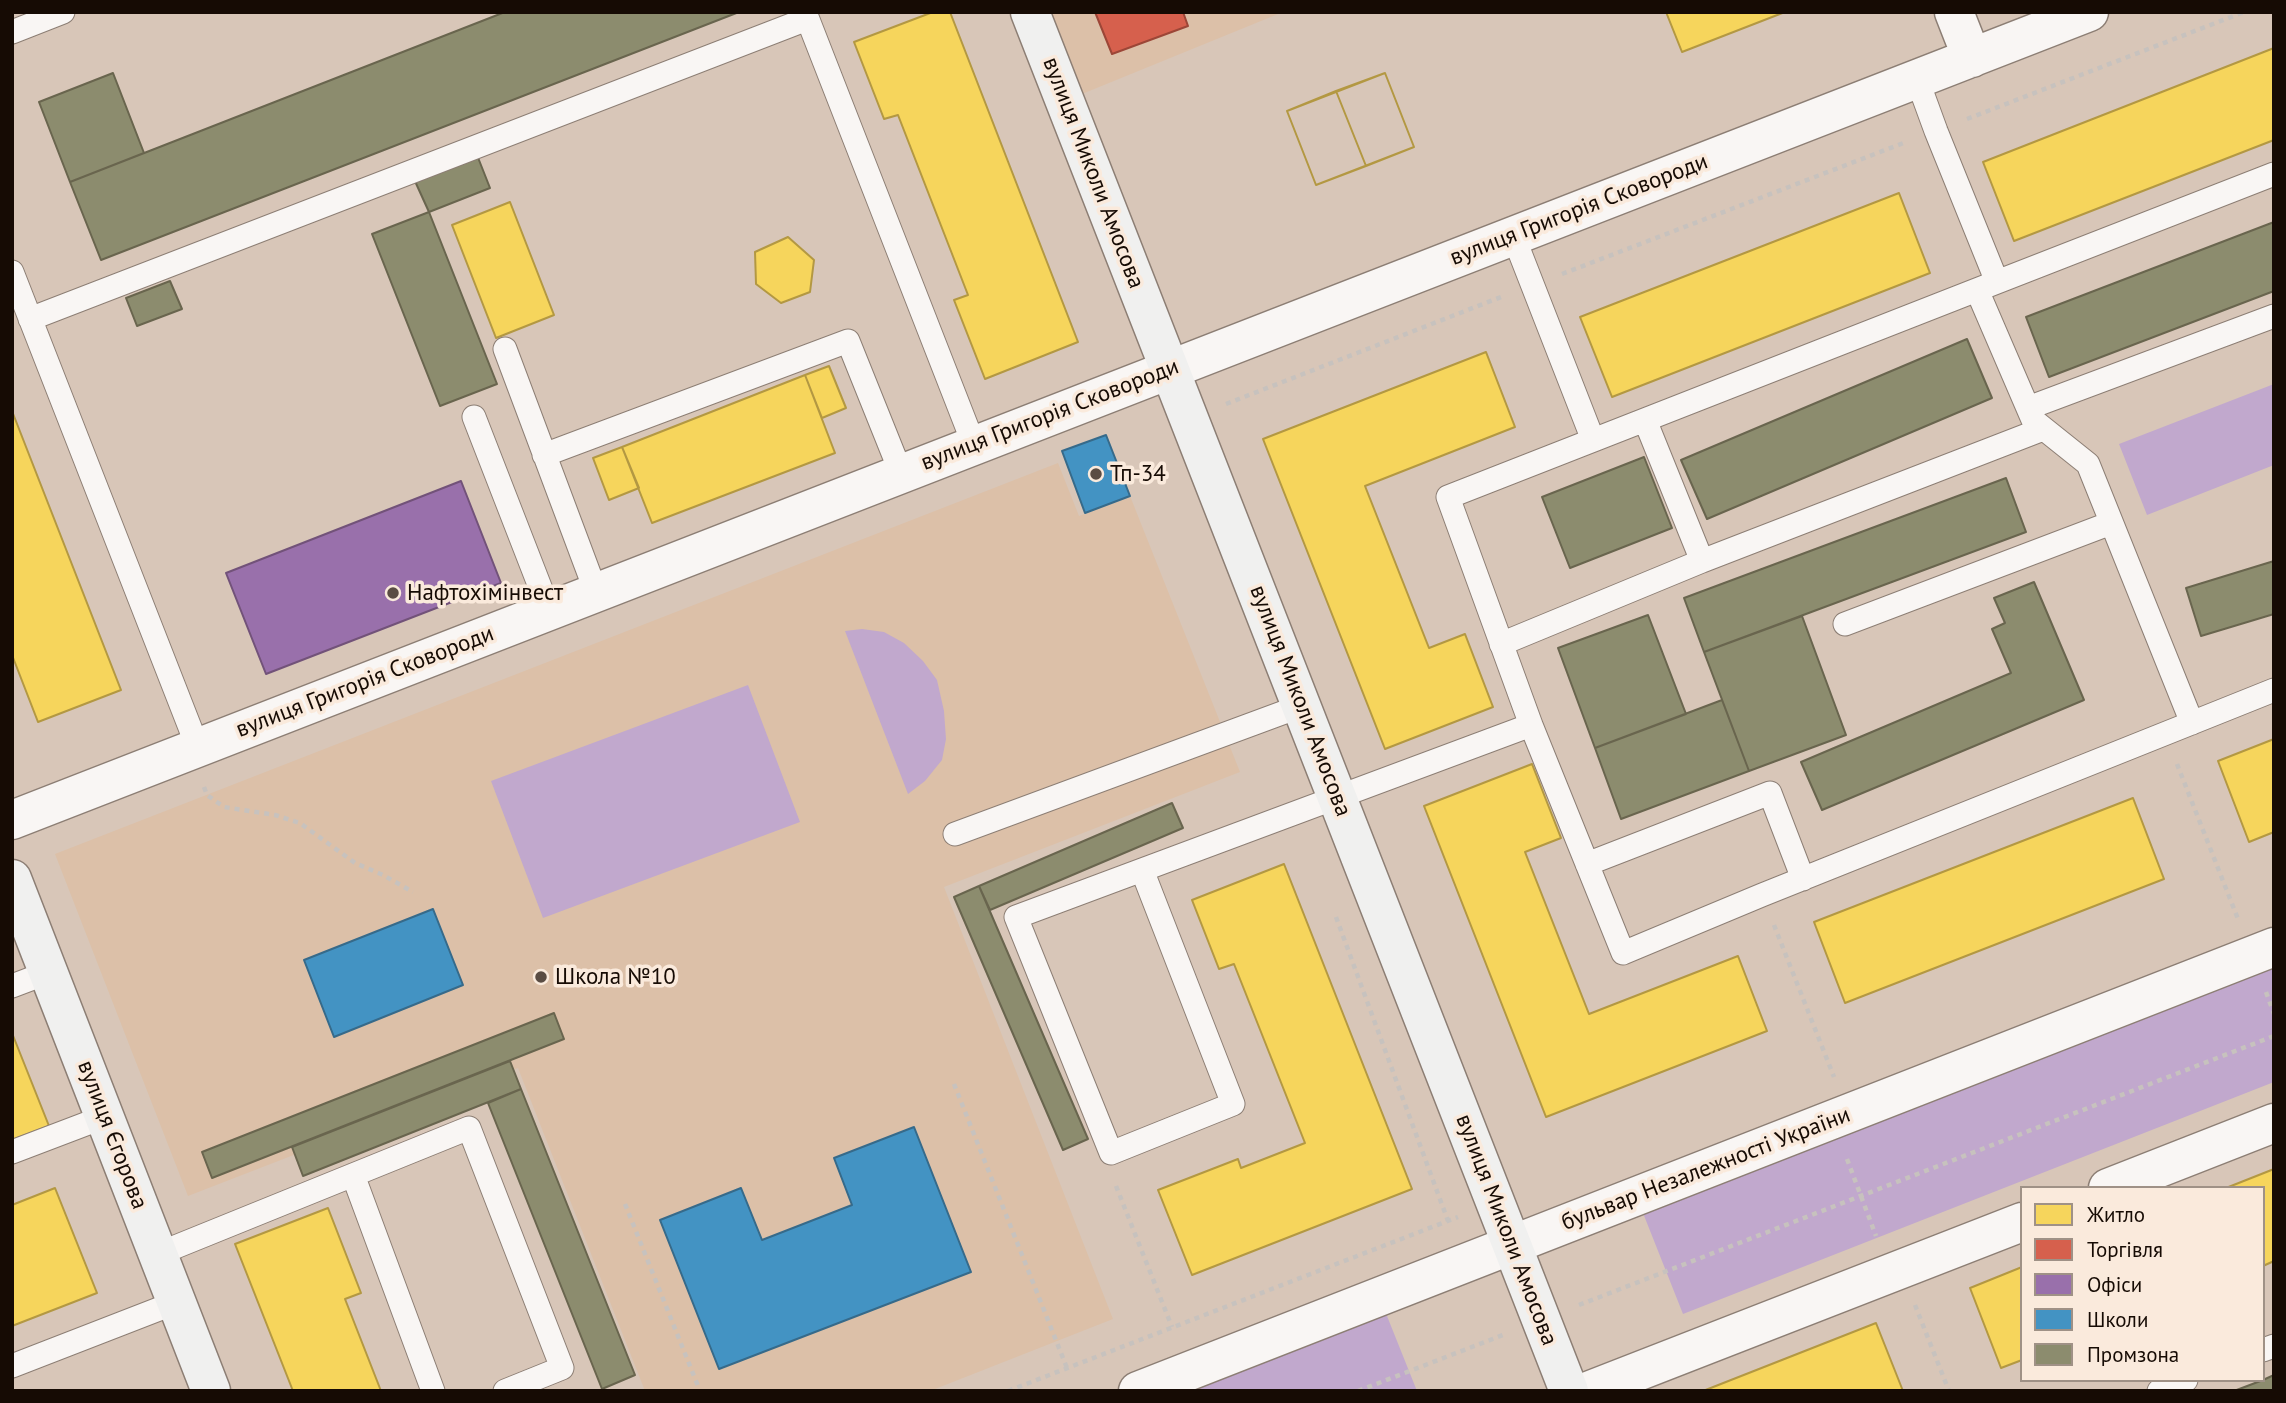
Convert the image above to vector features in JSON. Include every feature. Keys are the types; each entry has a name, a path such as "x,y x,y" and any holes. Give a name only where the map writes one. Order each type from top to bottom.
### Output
{"street":[{"name":"вулиця Миколи Амосова","path":"1030,12 1569,1391"},
{"path":"1954,12 1972,58"},
{"name":"вулиця Григорія Сковороди","path":"12,820 2089,12"},
{"name":"вулиця Єгорова","path":"12,879 211,1391"},
{"name":"бульвар Незалежності України","path":"1138,1391 2263,951"},
{"path":"2113,1186 2274,1123"},
{"path":"1588,1391 2020,1223"}],"lane":[{"path":"12,32 63,12"},
{"path":"22,307 806,15 974,445"},
{"path":"1917,79 2033,420 2088,464 2192,723"},
{"path":"2274,174 1448,497 1531,725 1623,953 2274,690"},
{"path":"1513,235 1593,440"},
{"path":"12,272 22,307 198,748"},
{"path":"2028,408 2274,316"},
{"path":"544,455 848,341 901,473"},
{"path":"505,349 596,592"},
{"path":"474,417 549,610"},
{"path":"1645,420 1702,561"},
{"path":"1501,644 1702,561 2043,429"},
{"path":"1845,624 2111,523"},
{"path":"956,834 1301,706"},
{"path":"1142,870 1233,1104 1111,1153 1016,917 1336,796 1531,725"},
{"path":"1587,864 1770,793 1803,879"},
{"path":"12,986 48,972"},
{"path":"12,1152 104,1117"},
{"path":"158,1254 469,1128 562,1368 505,1391"},
{"path":"353,1175 433,1391"},
{"path":"12,1366 177,1303"},
{"path":"2159,1391 2181,1382"}],"path":[{"path":"1230,416 1226,404 2244,12"},
{"path":"2165,734 2263,951"},
{"path":"207,795 223,807 275,815 300,823 355,863 413,892"},
{"path":"1762,895 1834,1077 1840,1116 1861,1196 1949,1391"},
{"path":"1358,1391 2274,1036"},
{"path":"1822,1081 1834,1077"},
{"path":"954,1084 1067,1368"},
{"path":"1111,1153 1109,1168 1189,1370"},
{"path":"625,1204 700,1391"},
{"path":"1008,1391 1495,1204"}],"shaded area":[{"path":"1050,12 1283,12 1082,94"},
{"path":"2274,384 2274,465 2147,515 2119,444"},
{"name":"Школа №10","path":"1058,463 1079,516 1130,496 1240,772 944,887 1113,1319 930,1391 645,1391 518,1068 188,1196 55,854"},
{"path":"862,629 884,632 904,643 923,661 937,680 944,711 946,739 942,760 925,781 908,794 845,631"},
{"path":"748,685 800,822 543,918 491,781"},
{"path":"2274,968 2274,1082 1683,1314 1643,1213"},
{"path":"1381,1301 1417,1391 1152,1391"}],"building: Житло":[{"path":"933,12 950,12 1078,342 985,379 954,300 968,295 898,115 884,119 854,42"},
{"path":"1666,12 1785,12 1682,52"},
{"path":"2274,48 2274,140 2014,241 1983,162"},
{"path":"1385,73 1414,147 1366,166 1336,91"},
{"path":"1385,73 1414,147 1316,185 1287,111"},
{"path":"1336,91 1366,166 1316,185 1287,111"},
{"path":"1899,193 1930,273 1612,397 1580,317"},
{"path":"510,202 554,315 496,338 452,225"},
{"path":"788,237 814,260 810,292 781,303 756,284 755,252"},
{"path":"1486,352 1515,427 1365,486 1429,648 1465,634 1493,707 1385,749 1263,439"},
{"path":"829,366 846,408 822,418 805,375"},
{"path":"805,375 835,453 652,523 622,447"},
{"path":"12,411 121,690 38,722 12,655"},
{"path":"622,447 639,488 609,500 593,458"},
{"path":"2274,739 2274,832 2249,842 2218,761"},
{"path":"1532,764 1561,838 1525,852 1589,1014 1738,956 1767,1031 1546,1117 1424,806"},
{"path":"2133,798 2164,879 1845,1003 1814,922"},
{"path":"1284,864 1412,1189 1192,1275 1158,1190 1238,1159 1241,1168 1305,1143 1234,964 1219,969 1192,900"},
{"path":"12,1033 49,1126 12,1140"},
{"path":"2274,1169 2274,1261 2265,1265 2265,1186 2231,1186"},
{"path":"55,1188 97,1293 12,1326 12,1205"},
{"path":"328,1208 361,1293 345,1299 381,1391 293,1391 235,1244"},
{"path":"2020,1268 2020,1361 2001,1368 1970,1288"},
{"path":"1876,1323 1903,1391 1703,1391"}],"building: Торгівля":[{"path":"1095,12 1183,12 1188,26 1112,54"}],"building: Офіси":[{"path":"461,481 501,583 266,674 226,573"}],"building: Школи":[{"name":"Тп-34","path":"1106,435 1130,496 1085,513 1062,451"},
{"path":"433,909 463,985 334,1037 304,960"},
{"path":"914,1127 971,1272 719,1369 660,1220 741,1188 762,1240 852,1205 834,1158"}],"building: Промзона":[{"path":"505,12 739,12 101,260 70,182"},
{"path":"113,73 144,153 70,182 39,102"},
{"path":"477,155 490,188 429,212 414,179"},
{"path":"429,212 497,384 440,406 372,234"},
{"path":"2274,222 2274,291 2049,377 2026,317"},
{"path":"170,281 182,309 137,326 126,298"},
{"path":"1967,339 1992,398 1707,519 1681,460"},
{"path":"1644,457 1672,528 1570,568 1542,497"},
{"path":"2006,478 2026,532 1704,652 1684,598"},
{"path":"2274,561 2274,614 2201,636 2186,588"},
{"path":"2034,582 2084,700 1822,810 1801,762 2011,673 1992,629 2005,623 1994,598"},
{"path":"1648,615 1686,714 1595,748 1558,648"},
{"path":"1802,616 1846,735 1749,771 1704,652"},
{"path":"1722,700 1749,771 1621,819 1595,748"},
{"path":"1172,803 1183,828 990,910 979,886"},
{"path":"979,886 1088,1139 1063,1150 954,897"},
{"path":"554,1013 564,1039 212,1178 202,1152"},
{"path":"510,1061 521,1089 303,1176 292,1147"},
{"path":"521,1089 635,1375 602,1389 488,1103"},
{"path":"2274,1375 2274,1391 2234,1391 2265,1382 2265,1379"}],"place":[{"name":"Тп-34","path":"1096,474"},
{"name":"Нафтохімінвест","path":"393,593"},
{"name":"Школа №10","path":"541,977"}]}
